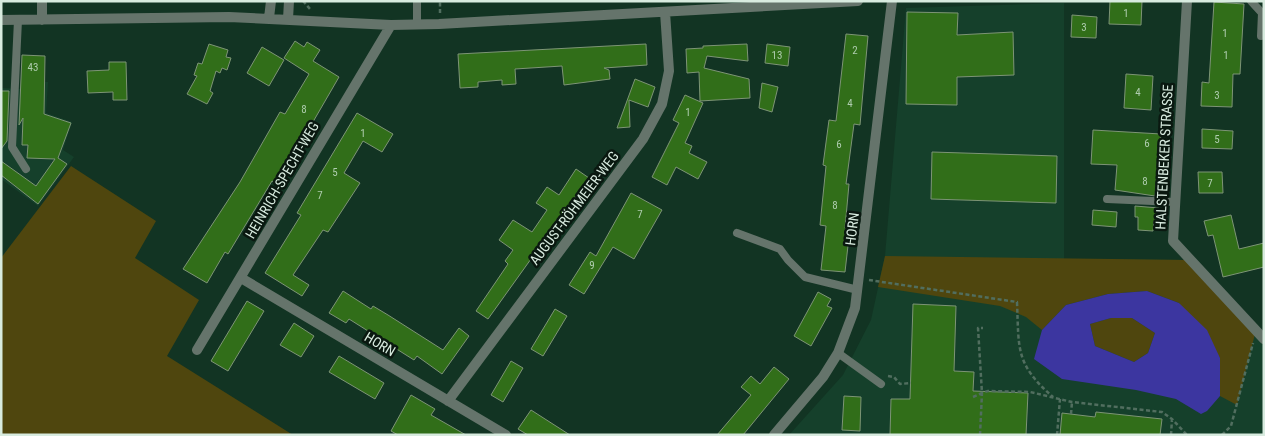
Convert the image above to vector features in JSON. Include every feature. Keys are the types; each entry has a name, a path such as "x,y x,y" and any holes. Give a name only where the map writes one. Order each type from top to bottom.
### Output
{"street":[{"path":"42,1 42,20"},
{"path":"269,18 271,1"},
{"path":"288,18 289,1"},
{"path":"1,20 288,18 417,25 858,1"},
{"name":"HORN","path":"774,435 823,377 838,353 855,308 892,1"},
{"name":"HALSTENBEKER STRASSE","path":"1187,1 1173,241 1264,339"},
{"name":"AUGUST-RÖHMEIER-WEG","path":"448,401 643,139 662,104 669,71 666,12"},
{"name":"HEINRICH-SPECHT-WEG","path":"197,350 391,25"},
{"name":"HORN","path":"241,278 506,435"}],"lane":[{"path":"417,1 417,25"},
{"path":"1252,1 1262,13 1261,36"},
{"path":"18,20 12,147 26,169"},
{"path":"1107,199 1175,202"},
{"path":"737,233 780,249 805,277 858,290"},
{"path":"838,353 878,382"}],"path":[{"path":"860,278 1017,302 1020,355 1035,381 1053,397"},
{"path":"980,435 982,393 978,328 983,328"},
{"path":"1222,435 1231,426 1256,330"},
{"path":"878,382 882,375 894,377 900,384 910,383"},
{"path":"973,397 988,391 1030,392 1072,402 1162,412 1172,419 1187,435"},
{"path":"1057,435 1060,399"},
{"path":"1071,414 1072,402"},
{"path":"1171,435 1172,419"}],"shaded area":[{"path":"1064,3 1064,259 1190,260 1264,346 1264,435 789,435 843,375 871,320 885,256 906,8"},
{"path":"22,81 48,82 46,113 72,122 63,150 74,157 38,206 1,179 1,88 22,89"},
{"path":"71,166 156,221 135,258 199,300 167,356 293,435 1,435 1,258"},
{"path":"885,256 1190,260 1256,330 1237,405 1220,396 1220,358 1179,303 1147,291 1108,294 1066,305 1042,330 1026,317 1000,306 878,287"},
{"path":"1147,291 1179,303 1207,330 1220,358 1220,396 1207,411 1201,414 1176,399 1136,390 1062,379 1034,359 1042,330 1066,305 1108,294","holes":["1111,318 1132,318 1155,333 1148,353 1134,362 1095,346 1090,324"]},
{"path":"1111,318 1132,318 1155,333 1148,353 1134,362 1095,346 1090,324"}],"building":[{"path":"1110,1 1142,1 1141,25 1109,24"},
{"path":"1214,2 1244,4 1240,74 1233,74 1232,107 1201,106 1202,82 1209,83"},
{"path":"907,12 958,13 957,35 1013,32 1014,75 957,77 957,105 906,104"},
{"path":"1072,15 1097,17 1096,38 1071,37"},
{"path":"846,34 868,36 860,125 854,124 846,184 849,184 845,228 850,228 845,272 821,270 826,226 820,225 826,166 823,165 829,120 836,121"},
{"path":"295,41 304,47 307,42 320,50 313,61 339,77 277,184 272,181 228,254 225,252 207,283 183,269 240,182 280,112 285,114 309,74 284,58"},
{"path":"209,44 228,50 226,57 231,58 227,70 222,68 220,73 216,71 210,91 213,93 207,104 187,94 197,76 194,75 198,63 202,64"},
{"path":"646,44 647,65 604,68 609,70 610,79 564,85 562,66 515,69 516,84 502,85 502,80 478,82 478,87 460,88 458,54"},
{"path":"747,44 748,61 707,56 704,68 749,79 750,98 700,101 699,72 687,73 686,49 703,48 703,46"},
{"path":"767,44 790,47 788,66 765,63"},
{"path":"262,47 284,60 269,86 247,73"},
{"path":"22,55 45,56 44,114 71,123 58,158 67,164 38,204 1,175 1,161 36,186 55,159 27,158 28,145 22,145 23,118 19,125"},
{"path":"109,62 126,62 127,100 113,100 113,92 88,93 87,71 109,70"},
{"path":"1126,74 1153,76 1151,110 1124,108"},
{"path":"635,79 655,87 648,107 629,100 630,127 617,128"},
{"path":"762,83 778,87 772,112 759,108"},
{"path":"1,91 9,91 7,141 1,149"},
{"path":"685,95 703,103 685,143 692,146 689,153 707,162 698,179 676,167 667,185 652,177 679,123 673,120"},
{"path":"357,113 393,134 382,152 363,141 344,173 360,183 328,232 323,230 293,275 309,285 302,296 265,273 301,215 297,213"},
{"path":"1202,129 1233,131 1232,149 1202,148"},
{"path":"1093,130 1161,134 1155,196 1115,190 1117,165 1091,164"},
{"path":"932,152 1057,156 1056,203 931,199"},
{"path":"576,169 589,178 488,319 476,311 508,264 505,261 513,250 499,240 513,220 532,232 547,210 536,203 547,187 559,195"},
{"path":"1198,172 1222,172 1223,193 1199,193"},
{"path":"631,193 662,210 634,259 613,247 584,294 569,285 590,252 596,256"},
{"path":"1135,206 1159,208 1159,221 1154,221 1153,231 1138,230 1138,217 1135,217"},
{"path":"1093,210 1117,212 1116,227 1092,225"},
{"path":"1231,215 1239,249 1264,243 1264,267 1223,277 1213,235 1208,236 1204,221"},
{"path":"343,291 371,309 373,306 443,350 459,328 469,336 442,374 417,356 414,360 349,319 346,323 329,313"},
{"path":"818,292 831,299 827,306 832,308 811,346 794,336"},
{"path":"247,301 264,311 228,371 211,361"},
{"path":"913,304 956,306 954,371 974,372 973,391 1028,393 1026,435 890,435 891,399 910,399"},
{"path":"555,309 567,316 543,356 531,349"},
{"path":"294,323 314,336 301,357 280,345"},
{"path":"339,356 384,383 375,399 329,372"},
{"path":"511,361 523,368 503,402 491,395"},
{"path":"774,367 789,379 743,435 717,435 751,395 741,387 751,376 760,384"},
{"path":"411,395 435,409 431,415 466,435 398,435 391,431"},
{"path":"844,396 861,397 860,431 842,430"},
{"path":"531,410 570,435 528,435 518,429"},
{"path":"1096,412 1162,419 1160,435 1060,435 1062,413 1095,417"}]}
